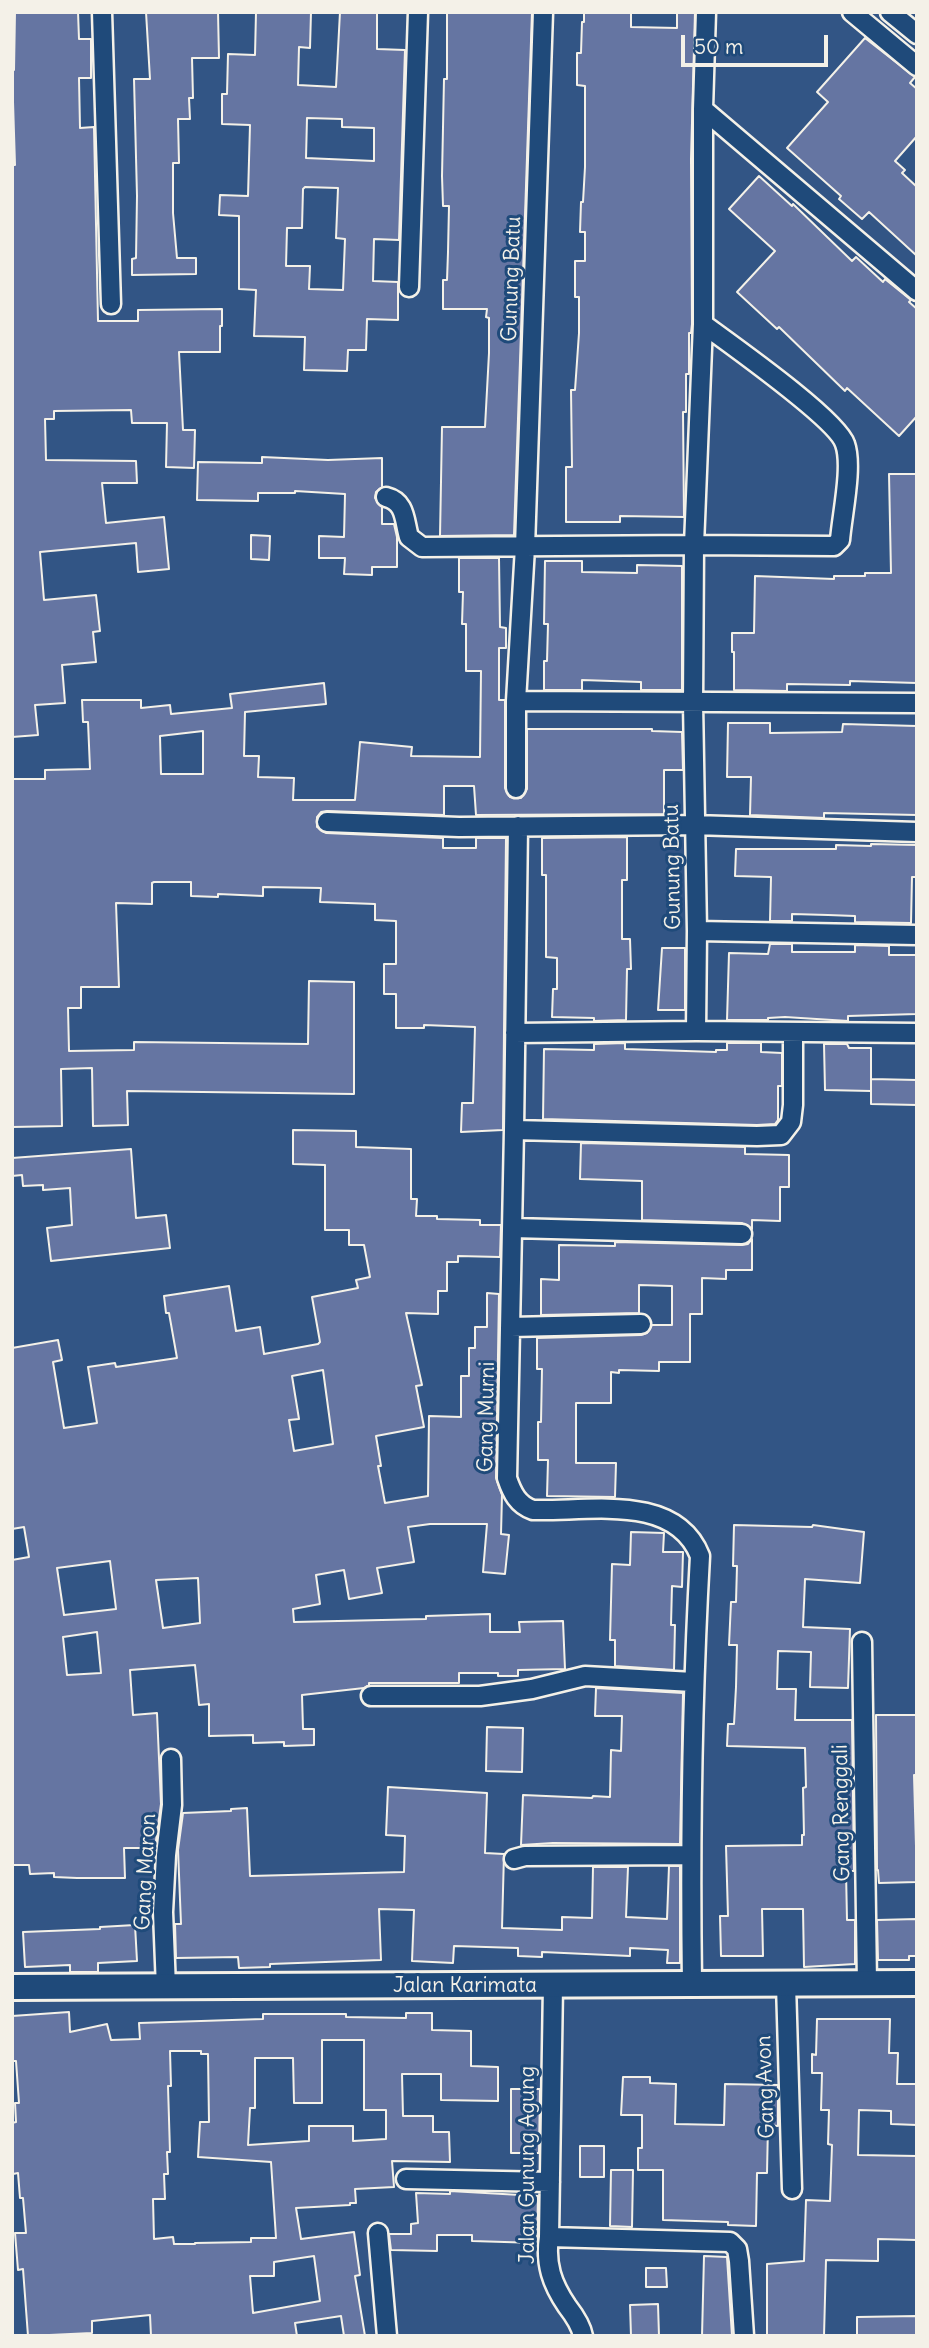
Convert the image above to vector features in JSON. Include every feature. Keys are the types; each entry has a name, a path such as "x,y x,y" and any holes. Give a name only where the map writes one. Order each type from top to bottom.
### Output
{"main road":[{"name":"Jalan Karimata","path":"12,1987 917,1983"}],"street":[{"path":"102,12 111,304"},
{"path":"409,287 418,12"},
{"name":"Gunung Batu","path":"516,788 516,701 525,547 543,12"},
{"name":"Gunung Batu","path":"695,1031 697,931 693,703 694,545 704,324 703,109 706,12"},
{"path":"852,12 917,66"},
{"path":"890,12 917,34"},
{"path":"703,109 917,290"},
{"path":"386,497 397,500 403,510 409,537 422,547 834,547 840,540 847,471 847,449 839,432 810,406 704,324"},
{"path":"516,701 917,703"},
{"path":"327,822 459,827 694,825 917,832"},
{"name":"Gang Murni","path":"517,826 513,1228 507,1478 510,1488 524,1507 533,1510 628,1509 657,1516 690,1538 700,1556 693,1682 692,1984"},
{"path":"697,931 917,935"},
{"path":"515,1033 917,1033"},
{"path":"514,1130 781,1135 791,1122 793,1034"},
{"path":"513,1228 742,1234"},
{"path":"511,1327 640,1324"},
{"name":"Gang Renggali","path":"862,1642 867,1984"},
{"path":"371,1696 480,1696 532,1689 585,1676 693,1682"},
{"name":"Gang Maron","path":"166,1988 163,1913 172,1805 171,1759"},
{"path":"514,1859 526,1856 691,1855"},
{"name":"Gang Avon","path":"786,1984 792,2189"},
{"name":"Jalan Gunung Agung","path":"553,1985 547,2255 551,2277 583,2336"},
{"path":"406,2179 550,2182"},
{"path":"378,2233 387,2336"},
{"path":"549,2238 730,2242 737,2249 739,2261 744,2336"}],"building":[{"path":"15,12 78,12 79,39 91,39 91,78 79,78 80,128 94,127 98,321 138,321 138,310 222,309 222,326 220,352 179,352 183,430 195,430 194,468 166,467 167,423 132,423 131,410 54,411 54,419 45,419 46,460 136,461 137,483 102,483 106,523 164,517 169,569 138,572 136,543 40,552 44,600 96,595 100,631 93,632 96,662 62,665 65,703 35,705 38,735 12,737 12,165 15,165 12,70"},
{"path":"146,12 218,12 219,58 192,58 193,98 189,98 190,119 178,119 179,163 173,163 173,213 177,258 196,258 196,274 132,275 132,259 136,258 137,196 134,79 150,79"},
{"path":"256,12 311,12 310,48 299,47 298,85 336,87 340,12 377,12 377,49 405,50 399,240 374,239 373,281 398,282 398,320 367,319 366,350 348,350 347,371 304,370 305,337 254,336 256,290 239,289 239,216 219,215 220,195 248,196 250,125 222,124 222,94 227,94 228,54 255,55","holes":["307,118 342,119 342,127 374,128 374,161 306,158","305,187 338,188 336,238 345,239 343,290 309,289 310,266 286,266 287,228 302,228"]},
{"path":"447,12 532,12 514,535 440,536 442,427 485,427 489,353 487,309 443,309 443,280 447,280 449,206 443,206 442,176"},
{"path":"584,12 631,12 631,27 677,28 677,12 695,12 691,159 692,324 689,333 689,374 686,374 686,412 683,412 684,517 620,516 620,522 566,522 566,467 572,467 571,390 575,390 579,333 575,261 585,261 585,232 580,232 585,167 585,86 577,85 577,53 581,53"},
{"path":"865,38 915,77 910,83 917,89 917,136 895,161 905,170 902,173 917,187 917,256 869,212 862,219 839,199 841,196 787,148 828,102 817,92"},
{"path":"759,176 792,206 793,204 852,261 856,257 883,282 885,279 911,300 909,302 917,309 917,416 899,436 847,388 845,391 779,327 777,329 737,292 775,251 729,209"},
{"path":"262,457 328,460 382,458 382,487 376,492 375,498 382,507 382,524 394,524 397,567 372,567 372,575 344,574 345,558 319,558 319,536 344,537 345,494 295,491 258,493 258,501 197,500 198,462 262,463"},
{"path":"889,474 917,474 917,683 850,681 850,685 787,684 787,691 734,690 732,633 754,633 755,576 834,579 834,576 891,573"},
{"path":"251,535 270,536 269,560 251,559"},
{"path":"459,558 499,558 500,627 506,628 506,648 499,648 499,700 505,700 505,788 510,797 521,798 527,789 527,729 652,729 682,732 683,770 664,770 664,814 476,815 474,786 444,786 444,815 327,811 321,812 317,817 317,827 326,833 443,838 443,848 476,848 476,838 506,838 503,1130 461,1132 462,1103 473,1103 475,1027 424,1025 424,1028 396,1028 396,994 384,994 384,964 396,964 396,921 375,920 375,904 320,902 321,888 263,887 263,896 191,896 191,882 152,883 152,904 116,903 119,987 81,987 81,1008 68,1008 69,1051 134,1050 134,1042 308,1044 309,981 354,982 354,1094 127,1091 128,1125 93,1126 92,1068 61,1069 62,1126 12,1127 12,779 45,779 45,770 90,769 88,722 83,722 82,700 141,700 141,708 170,705 171,714 232,708 230,694 324,683 326,704 245,712 244,756 259,756 258,777 294,778 293,800 355,800 360,742 412,747 411,756 480,757 481,671 466,671 466,624 462,624 463,592 459,592","holes":["203,731 203,774 161,774 160,736"]},
{"path":"545,561 582,561 582,572 637,573 637,565 682,566 682,690 641,690 641,682 582,680 582,690 544,690 548,624 544,624"},
{"path":"728,723 770,723 770,733 842,732 843,724 917,726 917,815 824,813 824,818 750,815 751,777 727,777"},
{"path":"627,837 627,880 622,880 622,939 630,939 631,969 627,969 626,1020 594,1021 594,1018 552,1017 553,989 557,989 557,958 546,957 546,875 542,875 542,838"},
{"path":"836,845 917,845 917,877 912,877 911,923 855,922 855,916 792,914 792,921 770,921 771,877 735,876 736,849 836,849"},
{"path":"770,944 792,944 792,952 855,952 855,945 889,946 889,955 917,955 917,1014 848,1016 848,1021 785,1017 768,1020 727,1020 729,953 768,954"},
{"path":"662,948 685,948 685,1010 658,1010"},
{"path":"625,1043 625,1049 716,1052 727,1050 727,1043 761,1043 761,1052 782,1053 778,1120 775,1124 757,1125 543,1119 544,1049 594,1050 594,1044"},
{"path":"824,1044 871,1048 871,1091 825,1090"},
{"path":"871,1079 917,1080 917,1105 871,1104"},
{"path":"293,1130 356,1131 356,1147 411,1149 411,1199 417,1199 416,1216 480,1220 480,1225 501,1225 500,1257 458,1256 458,1262 447,1262 447,1291 438,1291 438,1314 406,1313 422,1385 416,1386 424,1427 376,1436 385,1503 428,1496 429,1416 461,1417 461,1376 469,1376 469,1348 475,1348 475,1327 487,1327 487,1293 499,1294 496,1478 502,1495 501,1534 509,1535 505,1574 483,1572 487,1524 430,1524 408,1527 414,1562 377,1568 382,1593 349,1599 344,1570 316,1575 320,1604 293,1609 294,1622 426,1619 426,1616 490,1614 490,1632 520,1632 519,1622 563,1621 565,1669 518,1670 518,1676 459,1673 459,1683 369,1683 364,1688 302,1695 303,1729 314,1729 314,1745 284,1746 284,1742 253,1743 253,1735 209,1736 209,1704 199,1705 195,1665 130,1670 133,1715 157,1713 161,1804 155,1848 124,1848 125,1878 30,1874 29,1865 13,1865 12,1858 12,1560 29,1557 24,1527 12,1529 12,1348 58,1340 62,1360 53,1362 64,1428 97,1423 88,1367 115,1363 116,1367 177,1358 164,1296 229,1286 236,1331 260,1327 264,1354 318,1344 320,1342 312,1297 358,1288 356,1280 370,1277 364,1245 349,1245 349,1230 325,1230 325,1165 293,1164","holes":["323,1370 333,1444 294,1451 289,1420 299,1419 292,1376","110,1561 116,1609 64,1615 57,1568","198,1578 200,1623 163,1628 156,1580","97,1632 101,1673 67,1675 63,1637"]},
{"path":"581,1143 745,1147 745,1154 789,1155 789,1187 780,1187 780,1221 752,1220 752,1229 742,1223 642,1220 642,1181 580,1179"},
{"path":"131,1149 136,1218 166,1215 170,1248 51,1261 47,1228 72,1225 70,1188 43,1190 43,1185 23,1186 22,1175 12,1176 12,1158"},
{"path":"752,1239 752,1270 726,1270 726,1279 702,1278 702,1314 690,1314 690,1362 659,1362 659,1371 611,1372 611,1403 576,1403 576,1463 616,1463 615,1497 547,1496 548,1460 538,1460 542,1369 537,1369 537,1338 641,1335 647,1333 652,1325 672,1325 672,1286 639,1285 639,1313 541,1315 541,1279 559,1280 559,1245 615,1246 615,1242 742,1245 748,1244"},
{"path":"734,1525 813,1525 864,1532 860,1583 805,1579 803,1627 850,1629 848,1688 810,1687 811,1652 778,1651 777,1689 796,1689 795,1720 852,1720 854,1871 846,1871 847,1920 855,1920 855,1964 804,1967 803,1909 762,1909 763,1956 721,1956 720,1916 728,1916 726,1846 802,1845 803,1788 806,1787 805,1748 727,1746 728,1724 734,1724 736,1687 737,1645 729,1645 731,1602 736,1602"},
{"path":"631,1532 664,1533 663,1552 683,1552 682,1587 672,1586 674,1670 615,1666 615,1640 610,1640 612,1564 630,1565"},
{"path":"596,1688 683,1693 680,1844 521,1845 523,1795 610,1797 611,1750 621,1751 622,1716 595,1716"},
{"path":"876,1715 917,1715 917,1775 914,1775 917,1882 879,1883"},
{"path":"487,1727 523,1728 522,1772 486,1771"},
{"path":"388,1787 487,1793 485,1853 504,1854 502,1928 562,1930 562,1917 592,1918 593,1867 628,1867 626,1917 667,1919 669,1866 680,1866 680,1963 667,1963 668,1950 630,1948 630,1956 542,1952 542,1957 518,1956 518,1948 454,1946 453,1963 412,1961 414,1910 379,1909 381,1960 270,1964 270,1967 239,1968 238,1957 176,1958 175,1924 181,1924 178,1850 183,1813 247,1808 250,1876 404,1872 405,1836 386,1835"},
{"path":"917,1919 917,1956 909,1956 909,1960 878,1960 877,1920"},
{"path":"135,1925 137,1961 98,1963 98,1972 70,1972 70,1965 25,1967 23,1932"},
{"path":"69,2012 70,2032 107,2024 111,2040 140,2039 139,2023 263,2019 263,2014 346,2014 346,2017 406,2018 406,2013 432,2013 432,2030 471,2031 471,2066 498,2067 498,2101 441,2100 441,2074 402,2074 403,2116 433,2116 433,2132 449,2132 450,2162 392,2161 394,2187 355,2189 356,2203 350,2205 296,2208 301,2239 354,2232 360,2275 355,2276 365,2336 344,2336 341,2316 295,2323 297,2336 151,2336 150,2315 92,2321 92,2333 28,2336 23,2269 18,2270 15,2233 26,2233 18,2173 13,2174 12,2163 12,2123 16,2122 15,2103 19,2103 16,2061 12,2061 12,2016","holes":["322,2040 364,2040 364,2110 386,2110 386,2139 353,2141 353,2126 309,2126 309,2141 248,2145 250,2108 255,2108 255,2058 293,2058 294,2103 322,2103","170,2051 201,2051 201,2054 208,2054 209,2122 200,2122 198,2157 271,2162 276,2238 251,2238 251,2242 195,2244 174,2244 173,2237 154,2239 153,2199 165,2199 164,2174 168,2174 168,2086 171,2086","314,2256 320,2301 253,2313 250,2276 274,2276 274,2262"]},
{"path":"817,2019 890,2019 889,2053 898,2053 897,2084 917,2084 917,2125 891,2124 891,2111 859,2110 858,2155 917,2156 917,2240 878,2239 878,2261 826,2260 824,2336 767,2336 767,2264 804,2261 806,2200 830,2201 832,2145 828,2144 829,2110 821,2110 822,2073 812,2073 812,2054 816,2055"},
{"path":"623,2077 650,2077 650,2083 676,2084 675,2124 724,2125 725,2084 778,2085 778,2126 768,2125 767,2173 757,2173 756,2226 728,2225 728,2222 663,2220 663,2170 638,2170 638,2148 642,2148 642,2115 621,2115"},
{"path":"511,2089 540,2089 539,2153 511,2153"},
{"path":"580,2146 604,2146 604,2177 580,2177"},
{"path":"611,2170 633,2170 632,2227 610,2226"},
{"path":"450,2191 538,2196 537,2243 472,2241 472,2235 437,2235 437,2251 391,2250 389,2234 411,2234 411,2224 418,2223 416,2193 450,2194"},
{"path":"704,2256 727,2257 732,2336 702,2336"},
{"path":"646,2268 666,2268 667,2287 646,2287"},
{"path":"658,2304 659,2336 631,2336 630,2305"},
{"path":"917,2316 917,2336 857,2336 857,2317"}]}
